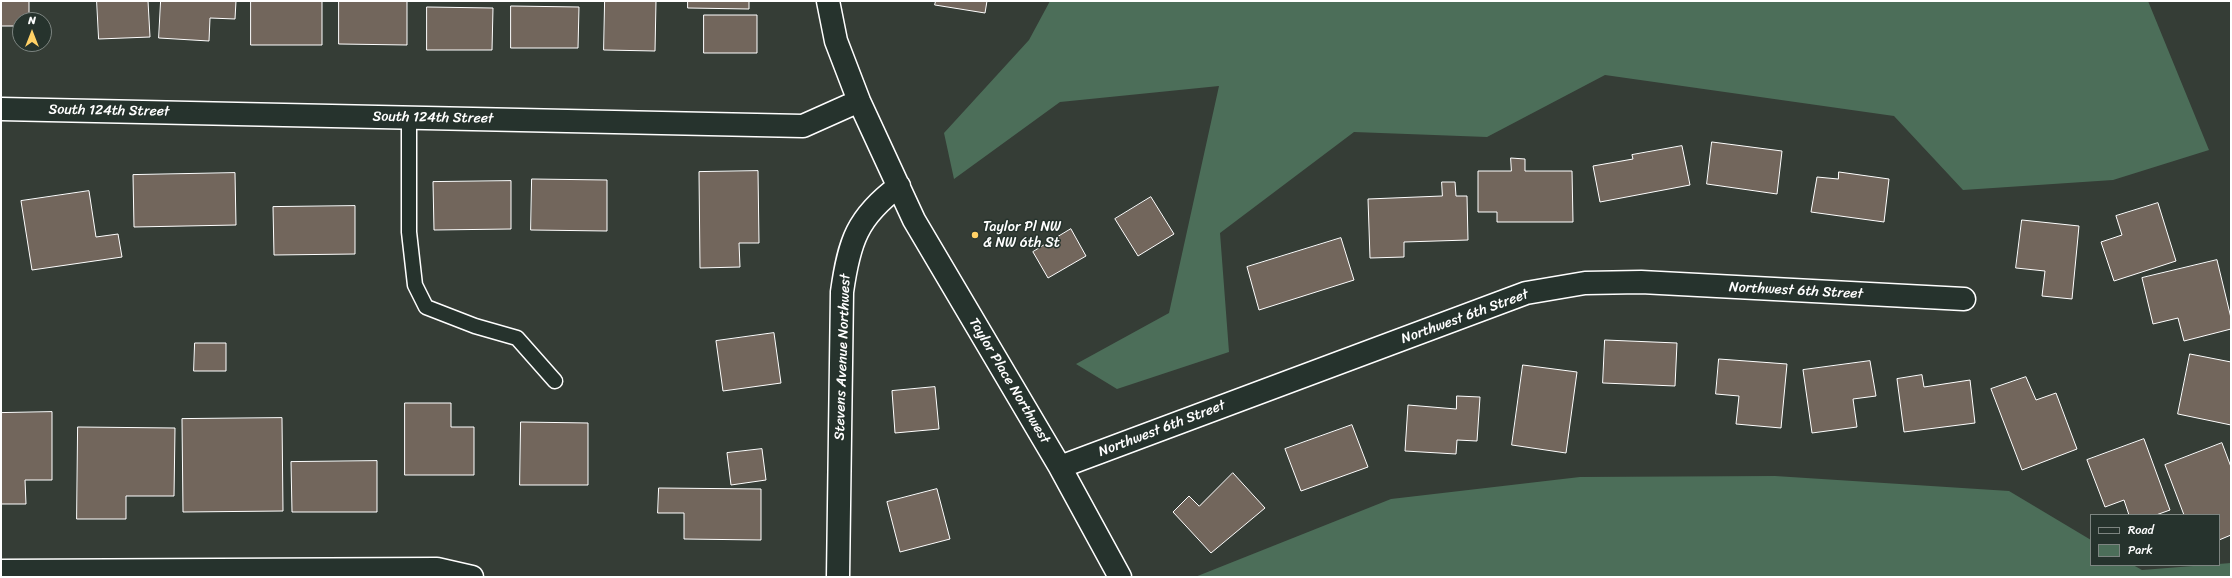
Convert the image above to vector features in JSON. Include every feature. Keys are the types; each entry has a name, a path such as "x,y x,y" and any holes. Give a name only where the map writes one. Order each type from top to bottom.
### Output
{"street":[{"path":"828,1 836,40 859,101 899,186"},
{"name":"South 124th Street","path":"1,109 802,126 859,101"},
{"name":"Taylor Place Northwest","path":"899,186 914,220 1060,467 1120,577"},
{"name":"Stevens Avenue Northwest","path":"838,577 842,292 847,255 858,229 870,211 899,186"},
{"name":"Northwest 6th Street","path":"1060,467 1526,293 1585,283 1641,282 1964,300"},
{"path":"1,571 437,569 467,577"}],"lane":[{"path":"409,117 409,232 415,285 426,307 475,326 517,338 555,381"}],"green space":[{"path":"1050,1 2148,1 2209,150 2113,180 1963,190 1894,116 1605,75 1487,137 1354,132 1220,233 1229,352 1117,389 1076,364 1169,313 1219,86 1060,102 954,179 944,133 1029,40"},
{"path":"1775,476 2009,491 2090,539 2090,566 2135,566 2142,570 2193,566 2220,566 2220,564 2231,563 2231,577 1195,577 1391,499 1580,477"}],"building":[{"path":"1,1 29,1 29,12 12,12 12,26 1,26"},
{"path":"97,1 148,1 150,37 99,39"},
{"path":"161,1 236,1 235,19 210,18 209,41 159,38"},
{"path":"251,1 322,1 322,45 251,45"},
{"path":"339,1 407,1 407,45 339,44"},
{"path":"605,1 656,1 655,51 604,50"},
{"path":"688,1 749,1 749,9 688,8"},
{"path":"936,1 987,1 985,13 935,5"},
{"path":"511,6 579,7 578,48 511,48"},
{"path":"427,7 493,8 492,50 427,50"},
{"path":"704,15 757,15 757,53 704,53"},
{"path":"1712,142 1782,151 1777,194 1707,184"},
{"path":"1682,146 1690,185 1600,202 1593,166 1633,159 1632,155"},
{"path":"1511,158 1525,159 1525,171 1572,171 1573,222 1497,222 1497,212 1478,212 1478,171 1511,171"},
{"path":"758,171 759,243 739,243 740,267 700,268 699,172"},
{"path":"1839,172 1889,179 1884,222 1811,212 1817,177 1838,179"},
{"path":"235,173 236,225 134,227 133,175"},
{"path":"532,179 607,180 607,231 531,230"},
{"path":"511,181 511,229 434,230 433,182"},
{"path":"1442,182 1455,182 1456,196 1467,196 1468,240 1404,242 1404,257 1370,258 1368,199 1442,196"},
{"path":"89,191 96,237 118,234 122,257 32,270 21,201"},
{"path":"1151,197 1174,234 1138,256 1115,219"},
{"path":"2158,203 2176,261 2114,281 2101,242 2122,235 2116,216"},
{"path":"355,206 355,254 274,255 273,207"},
{"path":"2022,220 2079,226 2072,299 2042,296 2045,271 2016,268"},
{"path":"1071,229 1086,256 1048,278 1033,252"},
{"path":"1341,238 1354,280 1259,310 1247,267"},
{"path":"2217,260 2231,318 2231,329 2184,341 2178,318 2153,324 2142,278"},
{"path":"774,333 781,383 723,391 716,341"},
{"path":"1605,340 1677,343 1675,386 1603,383"},
{"path":"195,343 226,343 226,371 194,371"},
{"path":"2190,354 2231,362 2231,425 2178,414"},
{"path":"1719,359 1787,364 1781,428 1736,424 1739,396 1716,394"},
{"path":"1870,361 1876,396 1853,399 1857,427 1812,433 1803,370"},
{"path":"1523,365 1577,372 1566,453 1512,445"},
{"path":"1922,375 1924,387 1970,380 1975,423 1904,432 1897,379"},
{"path":"2026,377 2036,400 2056,393 2077,449 2022,470 1991,389"},
{"path":"935,387 939,429 895,433 892,391"},
{"path":"1457,396 1480,397 1477,441 1457,440 1456,454 1405,451 1408,405 1456,409"},
{"path":"405,403 451,403 451,427 474,427 474,475 405,475"},
{"path":"52,412 52,480 25,480 26,504 1,504 1,413"},
{"path":"282,418 283,511 183,512 182,419"},
{"path":"521,422 588,423 588,485 520,485"},
{"path":"1352,425 1368,467 1301,491 1285,449"},
{"path":"78,427 175,428 174,496 126,496 126,519 77,519"},
{"path":"2144,439 2170,510 2159,514 2129,514 2124,500 2105,507 2087,460"},
{"path":"2222,443 2231,467 2231,535 2220,540 2220,514 2184,514 2165,465"},
{"path":"762,449 766,480 731,485 727,453"},
{"path":"377,461 377,512 292,512 291,462"},
{"path":"1233,473 1265,508 1211,553 1173,512 1189,496 1199,506"},
{"path":"659,488 761,489 761,540 684,539 684,513 658,513"},
{"path":"937,489 950,539 900,552 887,502"}],"place":[{"name":"Taylor Pl NW & NW 6th St","path":"975,235"}]}
